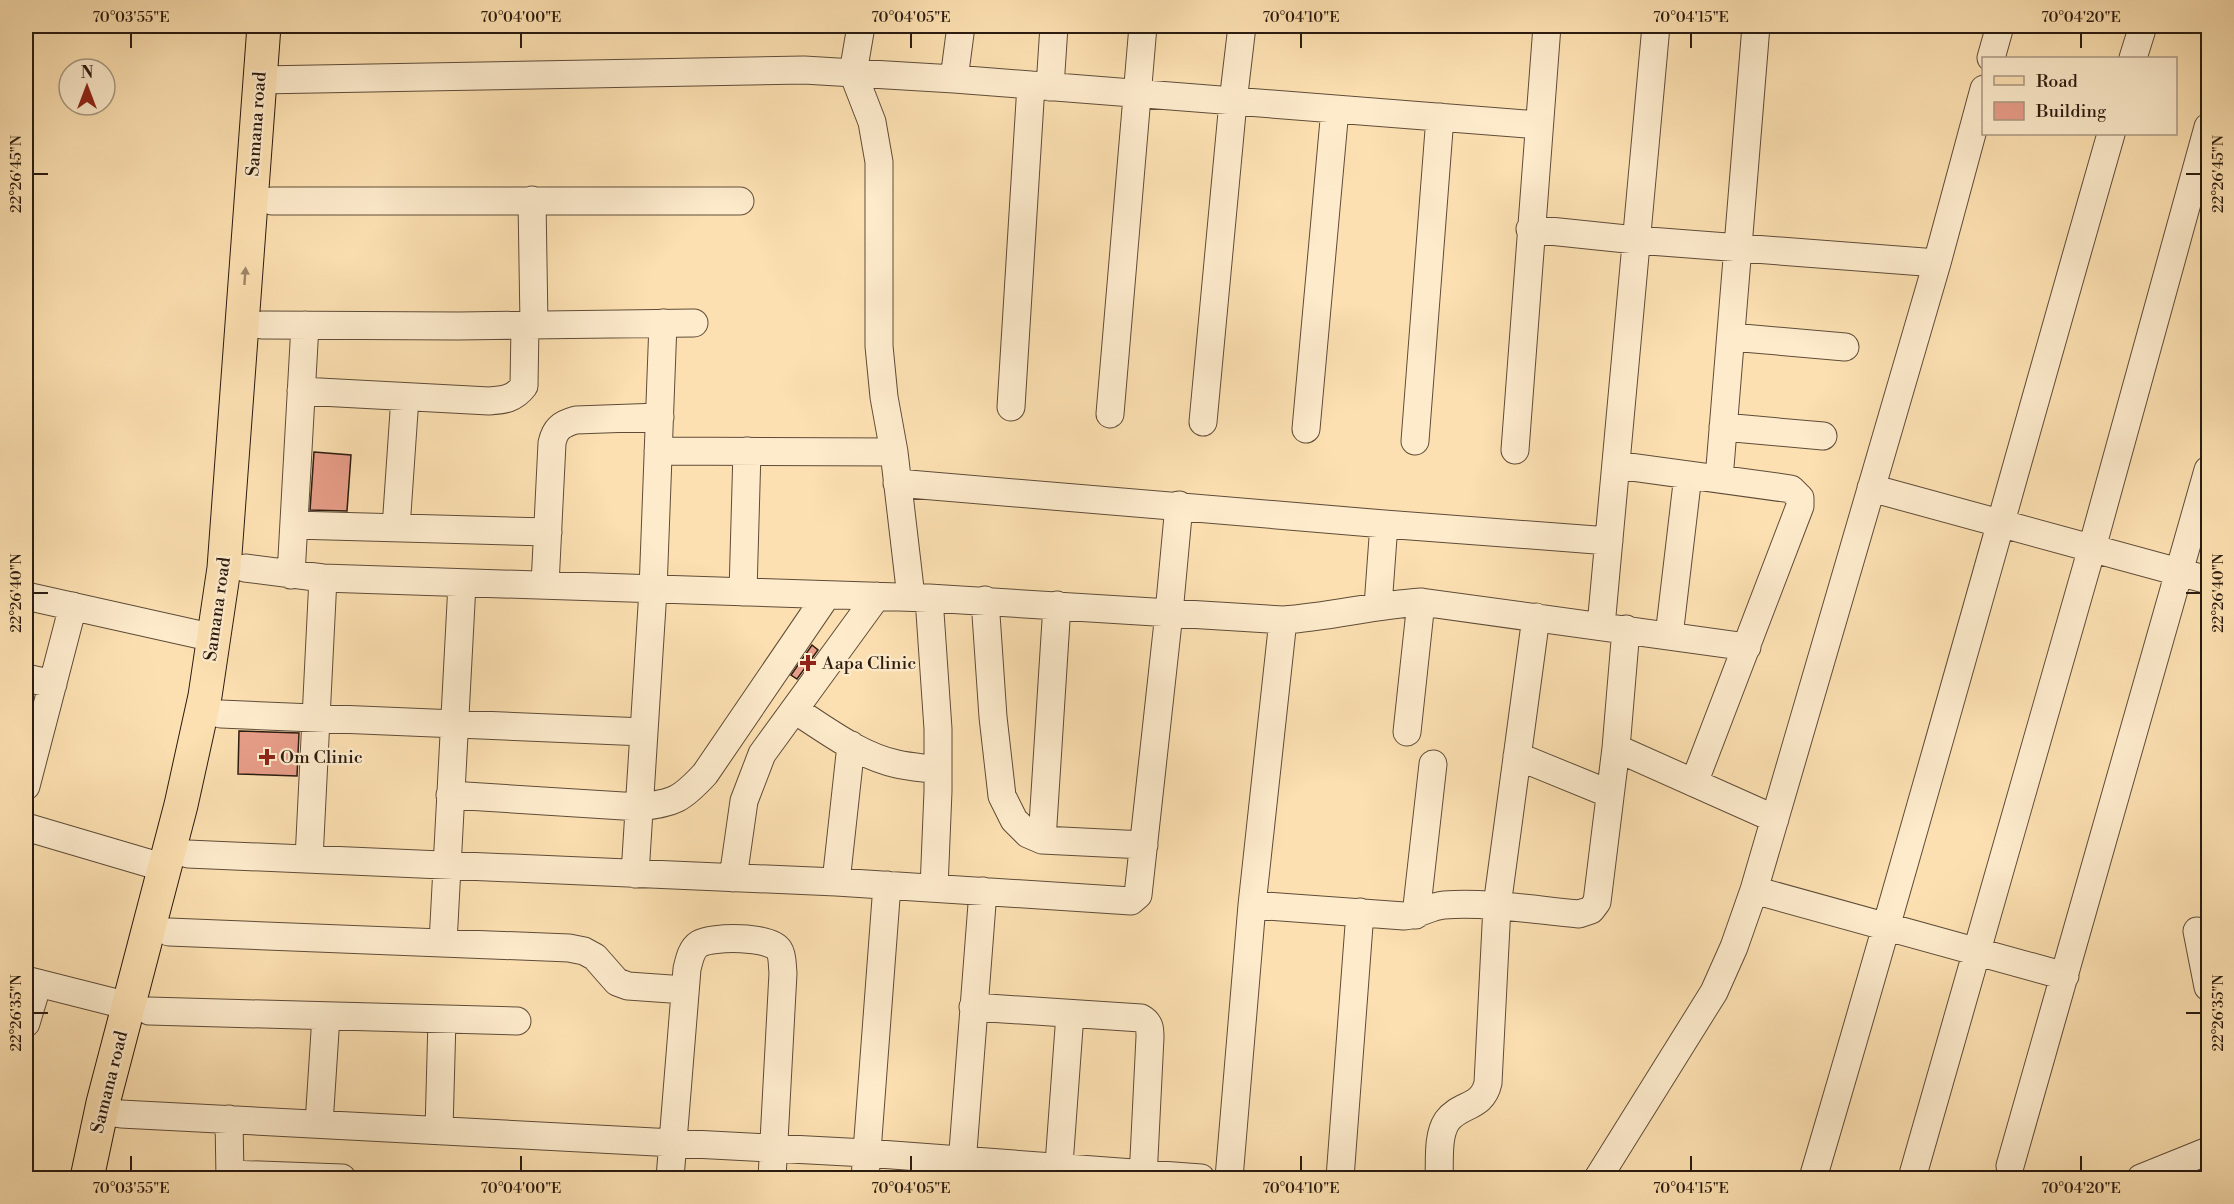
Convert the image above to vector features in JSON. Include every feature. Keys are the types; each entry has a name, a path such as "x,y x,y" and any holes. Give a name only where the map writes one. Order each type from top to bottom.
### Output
{"main road":[{"name":"Samana road","path":"87,1179 111,1113 176,861 221,714 245,568 272,201 270,80 264,26"},
{"name":"Samana road","path":"139,1008 169,932 176,861 214,638 224,568 270,80 284,26"},
{"name":"Samana road","path":"108,1179 111,1113"}],"street":[{"path":"861,26 853,73 872,122 879,162 879,346 884,397 897,483 920,597 938,729 934,888"},
{"path":"954,79 962,26"},
{"path":"1011,407 1041,86 1054,26"},
{"path":"1110,414 1143,26"},
{"path":"1203,422 1242,26"},
{"path":"1515,450 1547,26"},
{"path":"1252,905 1404,916 1416,915 1437,906 1497,906 1579,914 1591,910 1598,902 1616,748 1609,541 1656,26"},
{"path":"1719,479 1756,26"},
{"path":"1991,57 2000,26"},
{"path":"2133,57 2143,26"},
{"path":"270,80 793,70 954,79 1539,125"},
{"path":"1598,1179 1714,993 1734,947 1754,890 1872,488 1937,262 1982,93"},
{"path":"1306,429 1335,109"},
{"path":"1415,441 1440,117"},
{"path":"1912,1179 2092,548 2208,127"},
{"path":"1813,1179 1887,927 2111,135"},
{"path":"301,391 489,401 507,399 518,393 524,386 529,325 532,200"},
{"path":"272,201 740,201"},
{"path":"1530,229 1636,240 1937,262"},
{"path":"635,874 653,590 663,323"},
{"path":"262,325 694,323"},
{"path":"291,574 305,325"},
{"path":"1731,338 1845,347"},
{"path":"396,528 405,397"},
{"path":"545,585 552,443 555,432 563,424 576,420 660,417"},
{"path":"1723,428 1823,436"},
{"path":"658,451 894,452"},
{"path":"743,592 747,451"},
{"path":"1616,465 1791,489 1797,492 1800,498 1800,506 1694,783"},
{"path":"2010,1166 2066,976 2208,470"},
{"path":"1669,636 1688,475"},
{"path":"897,483 1609,541"},
{"path":"1872,488 2208,579"},
{"path":"26,827 176,861 309,859 836,882 1131,901 1138,895 1179,505"},
{"path":"1378,606 1384,524"},
{"path":"294,525 548,532"},
{"path":"245,568 323,578 920,597 1282,620 1421,602 1747,647"},
{"path":"309,859 318,718 323,578"},
{"path":"443,943 462,584"},
{"path":"450,795 639,807 667,804 687,794 705,774 827,595"},
{"path":"26,596 214,638"},
{"path":"733,878 744,801 762,754 877,596"},
{"path":"986,600 993,717 1002,796 1014,820 1028,834 1042,840 1144,845"},
{"path":"1407,732 1421,602"},
{"path":"1042,840 1057,605"},
{"path":"26,786 73,606"},
{"path":"1439,1179 1442,1136 1449,1119 1481,1099 1486,1092 1497,906 1536,617"},
{"path":"1229,1179 1252,905 1282,620"},
{"path":"26,678 53,684"},
{"path":"795,710 851,745 896,764 938,770"},
{"path":"221,714 644,732"},
{"path":"836,882 851,745"},
{"path":"1616,748 1775,819"},
{"path":"1517,756 1610,794"},
{"path":"1416,915 1433,764"},
{"path":"866,1166 887,885"},
{"path":"1754,890 2066,976"},
{"path":"962,1170 983,891"},
{"path":"1340,1179 1360,912"},
{"path":"2197,931 2208,987"},
{"path":"169,932 569,948 584,951 595,957 617,982 628,986 685,990"},
{"path":"670,1179 685,990 691,953 699,944 727,939 770,942 779,949 783,973 771,1179"},
{"path":"26,1023 32,982 139,1008 517,1022"},
{"path":"973,1007 1141,1018 1148,1024 1150,1038 1143,1176"},
{"path":"1058,1173 1070,1014"},
{"path":"319,1124 326,1016"},
{"path":"440,1131 442,1019"},
{"path":"111,1113 773,1148 866,1166 1201,1179"},
{"path":"229,1119 230,1176 342,1179"},
{"path":"2140,1179 2202,1162"}],"building":[{"path":"314,452 351,455 347,511 310,510"},
{"path":"812,645 818,650 797,679 791,675"},
{"path":"239,731 299,733 297,776 238,774"}],"place":[{"name":"Aapa Clinic","path":"808,663"},
{"name":"Om Clinic","path":"267,757"}]}
